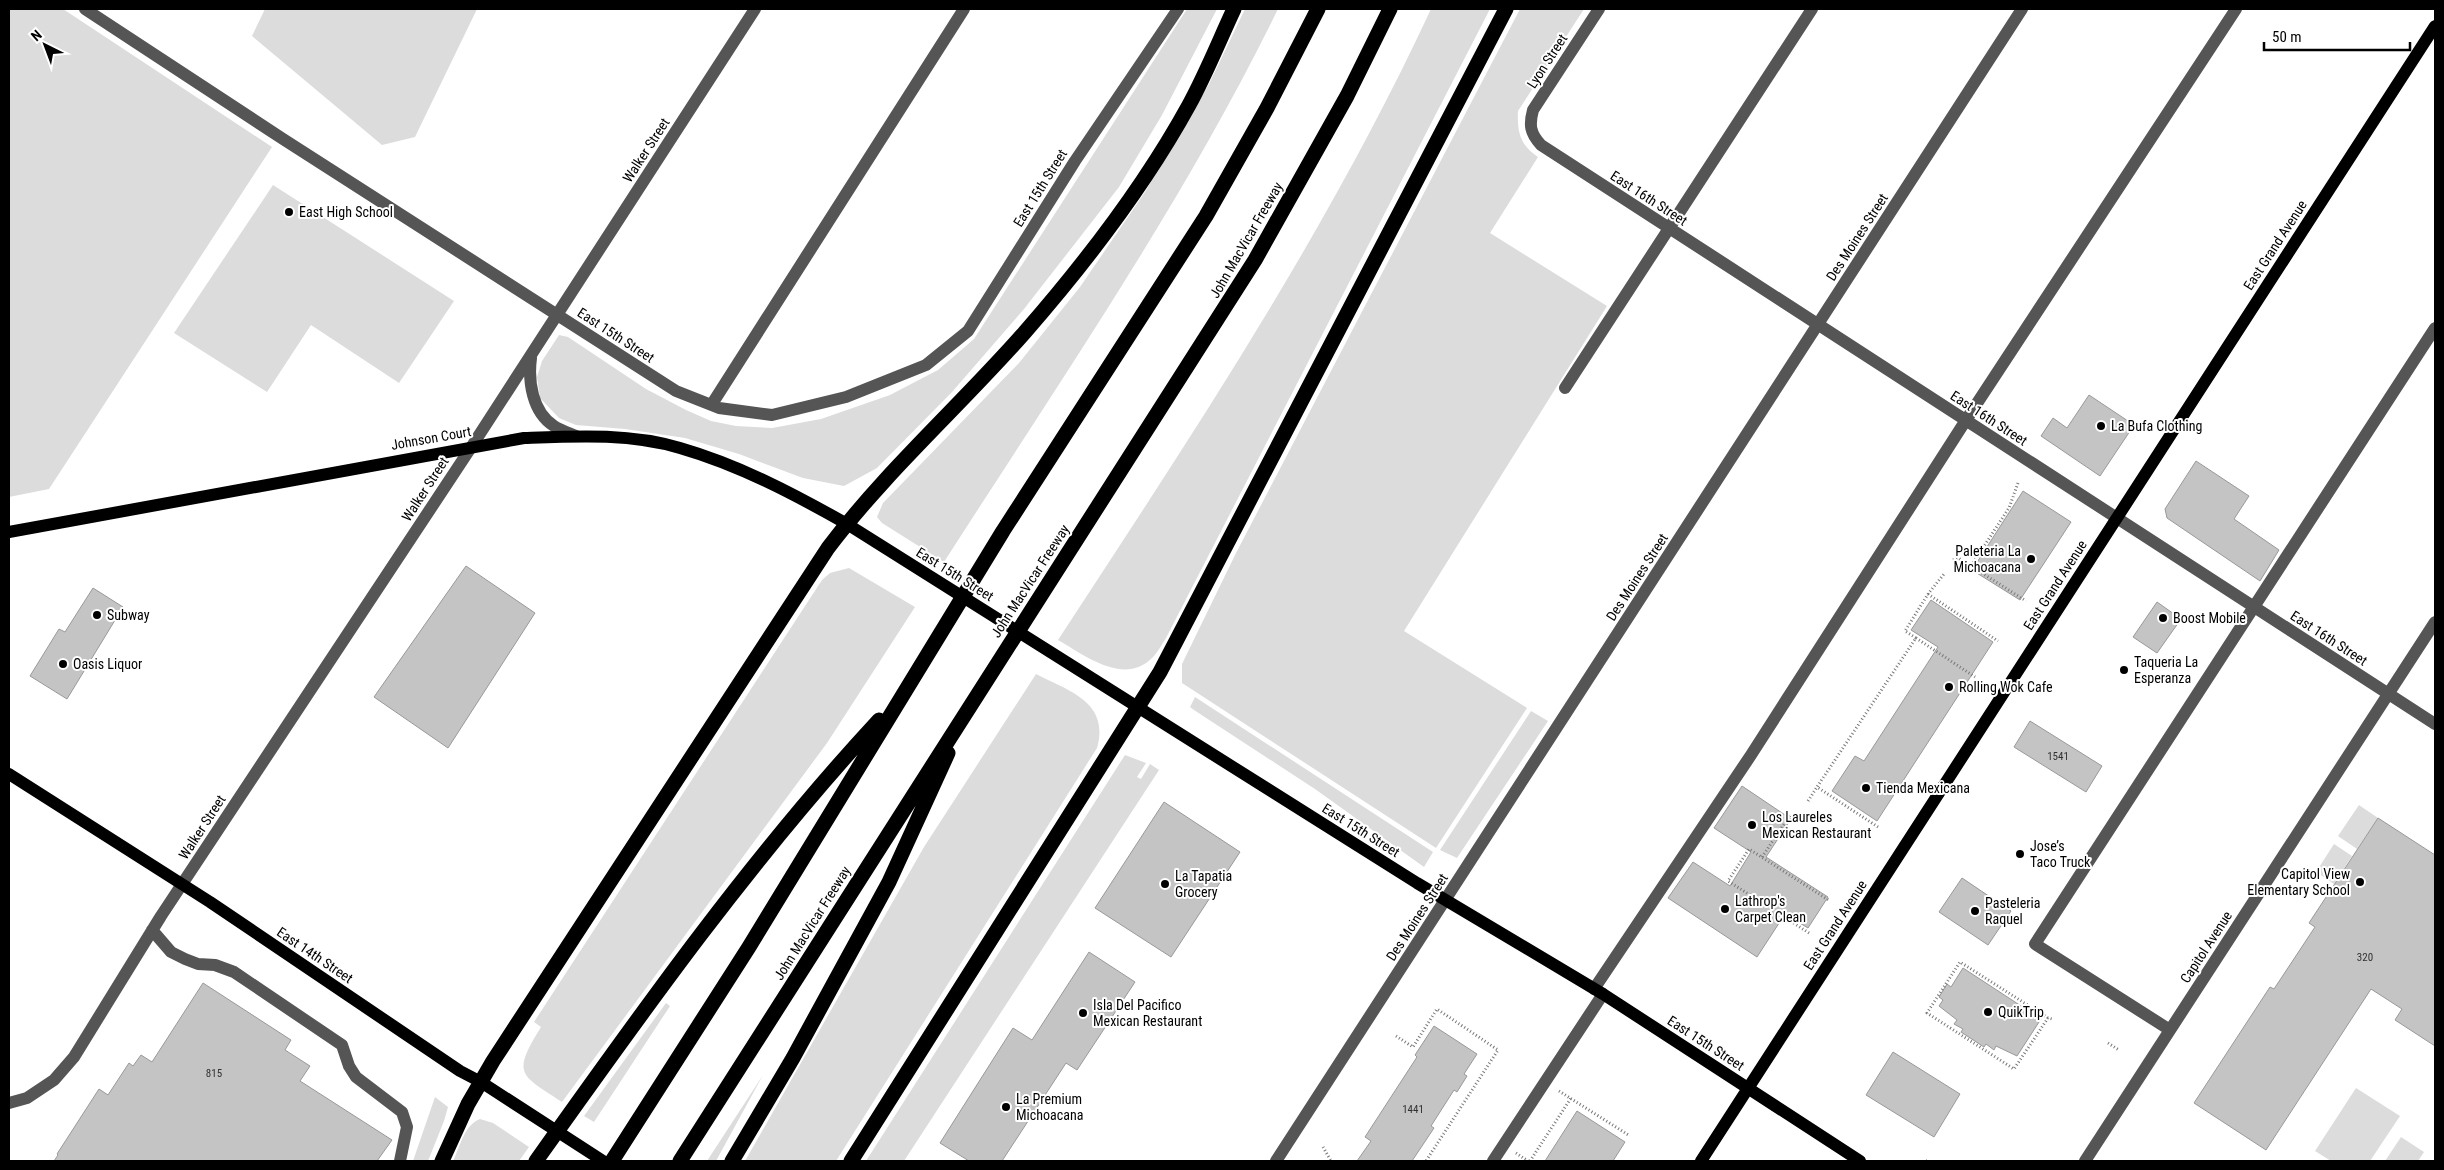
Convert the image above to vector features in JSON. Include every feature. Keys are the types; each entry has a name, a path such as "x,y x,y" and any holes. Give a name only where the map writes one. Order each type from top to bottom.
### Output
{"highway":[{"path":"442,1161 468,1104 481,1082 828,548 846,524 1024,333 1077,270 1134,194 1189,105 1234,9"},
{"path":"612,1161 749,947 900,696 1003,531 1206,216 1268,108 1318,9"},
{"name":"John MacVicar Freeway","path":"680,1161 1255,260 1346,96 1390,9"},
{"path":"851,1161 1139,708 1189,618 1506,9"},
{"path":"536,1161 777,836 829,774 900,696"},
{"path":"732,1161 793,1058 889,882 969,706"}],"main road":[{"name":"East Grand Avenue","path":"1701,1161 2435,26"},
{"name":"Johnson Court","path":"9,532 472,446 524,438 576,436 628,439 679,448 760,477 846,524"},
{"name":"East 15th Street","path":"846,524 1446,900 1598,992 1860,1161"},
{"name":"East 14th Street","path":"9,774 182,884 460,1071 481,1082 603,1161"}],"street":[{"name":"East 15th Street","path":"85,9 282,139 676,391 719,408 772,415 846,397 926,365 968,331 1075,161 1178,9"},
{"name":"Walker Street","path":"9,1103 27,1098 54,1080 74,1058 152,930 472,446 755,9"},
{"path":"712,404 964,9"},
{"name":"Lyon Street","path":"1532,132 1529,124 1533,110 1599,9"},
{"path":"1565,388 1812,9"},
{"name":"Des Moines Street","path":"1276,1161 2022,9"},
{"path":"1493,1161 1598,992 1966,420 2236,9"},
{"name":"East 16th Street","path":"1532,132 1536,140 1546,149 2435,724"},
{"path":"2170,1030 2035,944 2435,328"},
{"path":"531,354 528,376 533,396 542,415 554,426 576,436"},
{"name":"Capitol Avenue","path":"2085,1161 2435,622"},
{"path":"152,930 171,952 198,964 215,965 234,972 342,1045 349,1066 356,1077 402,1112 407,1127 400,1161"}],"path":[{"path":"1971,566 2009,508 2018,483"},
{"path":"1953,560 1958,558 2026,601"},
{"path":"1944,574 1928,594 1905,631 1975,677"},
{"path":"1928,594 1998,641"},
{"path":"1808,801 1916,638"},
{"path":"1817,787 1878,827"},
{"path":"1762,857 1791,814"},
{"path":"1809,933 1728,881 1749,849 1830,901"},
{"path":"1960,962 2050,1019 2014,1068 1982,1048 1927,1013 1960,962"},
{"path":"1396,1036 1413,1047 1437,1009 1498,1050 1426,1161"},
{"path":"2108,1043 2119,1050"},
{"path":"1979,1052 1982,1048"},
{"path":"1560,1091 1630,1136"},
{"path":"1530,1161 1571,1098"},
{"path":"1323,1147 1331,1161"}],"shaded area":[{"path":"9,9 63,9 272,147 49,489 9,497"},
{"path":"265,9 477,9 415,137 382,145 252,36"},
{"path":"1187,9 1217,9 1162,115 1119,187 1024,309 952,392 877,468 844,486 803,478 739,454 685,438 625,429 576,425 559,418 540,398 537,377 542,361 559,335 568,337 646,389 686,410 711,421 736,426 772,428 821,419 890,395 938,370 974,339"},
{"path":"1245,9 1278,9 1202,152 1161,222 1076,359 944,562 882,523 877,517 883,503 1019,363 1080,287 1145,192 1209,84"},
{"path":"1431,9 1490,9 1166,638 1153,657 1142,665 1130,669 1117,669 1092,660 1058,640 1208,409 1303,252 1391,91"},
{"path":"1520,9 1584,9 1518,111 1519,132 1523,143 1538,157 1490,233 1607,306 1404,631 1527,708 1436,848 1182,683 1182,664 1236,553"},
{"path":"273,185 454,301 399,383 311,325 267,392 174,333"},
{"path":"849,568 915,607 827,743 562,1102 536,1085 524,1072 526,1055 541,1027 534,1022 822,580 830,573"},
{"path":"1036,674 1073,693 1084,700 1092,709 1098,719 1097,748 836,1161 745,1161 924,847"},
{"path":"1195,697 1433,852 1424,867 1315,789 1194,710 1190,707"},
{"path":"1531,711 1548,721 1457,858 1440,850"},
{"path":"1125,755 1146,763 1137,777 1141,779 1150,764 1159,770 904,1161 866,1161"},
{"path":"2359,805 2378,818 2357,849 2338,836"},
{"path":"2334,844 2352,856 2334,884 2316,872"},
{"path":"666,1003 670,1006 594,1122 584,1116"},
{"path":"763,1075 716,1161 707,1161"},
{"path":"2356,1088 2400,1116 2370,1161 2331,1161 2315,1151"},
{"path":"435,1097 448,1107 444,1121 428,1161 413,1161"},
{"path":"480,1119 493,1123 529,1147 519,1161 453,1161 466,1131"},
{"path":"2401,1137 2424,1152 2418,1161 2385,1161"}],"building":[{"path":"2089,395 2134,425 2100,476 2041,436 2053,418 2067,428"},
{"path":"2196,461 2249,496 2234,519 2279,550 2260,581 2167,518 2165,509"},
{"path":"2023,491 2071,522 2020,600 1972,570"},
{"path":"466,566 535,613 448,748 374,697"},
{"path":"93,588 123,607 67,699 30,676 59,629 65,632"},
{"path":"1931,600 1993,642 1877,821 1832,791 1855,756 1864,761 1938,647 1911,630"},
{"name":"Boost Mobile","path":"2157,602 2181,619 2157,653 2133,637"},
{"path":"2030,721 2102,766 2086,792 2014,747"},
{"path":"1742,786 1791,819 1766,857 1828,897 1808,928 1785,914 1757,957 1668,898 1693,862 1730,886 1751,852 1714,828"},
{"name":"La Tapatia Grocery","path":"1164,802 1240,852 1171,957 1095,908"},
{"path":"2378,818 2435,855 2435,1046 2395,1020 2402,1009 2371,989 2266,1150 2194,1103 2270,987 2274,989 2315,927 2309,923"},
{"name":"Pasteleria Raquel","path":"1962,878 2011,911 1988,945 1939,912"},
{"path":"1089,952 1135,982 1077,1070 1066,1063 1002,1161 969,1161 940,1143 1013,1028 1032,1040"},
{"name":"QuikTrip","path":"1963,968 2041,1019 2017,1056 1996,1046 1994,1050 1986,1044 1984,1047 1961,1032 1963,1029 1954,1024 1957,1020 1939,1006 1943,1000 1939,997 1947,984 1951,987"},
{"path":"203,983 291,1040 285,1050 310,1066 300,1081 392,1140 377,1161 54,1161 99,1089 108,1095 129,1063 133,1066 141,1055 152,1062"},
{"path":"1434,1026 1477,1054 1464,1074 1467,1076 1457,1092 1454,1090 1431,1126 1434,1128 1412,1161 1357,1161 1371,1141 1365,1137 1417,1057 1415,1055"},
{"path":"1893,1052 1960,1094 1934,1137 1866,1095"},
{"path":"1577,1111 1625,1142 1613,1161 1545,1161"}],"place":[{"name":"East High School","path":"289,212"},
{"name":"La Bufa Clothing","path":"2101,426"},
{"name":"Paleteria La Michoacana","path":"2031,559"},
{"name":"Subway","path":"97,615"},
{"name":"Boost Mobile","path":"2163,618"},
{"name":"Oasis Liquor","path":"63,664"},
{"name":"Taqueria La Esperanza","path":"2124,670"},
{"name":"Rolling Wok Cafe","path":"1949,687"},
{"name":"Tienda Mexicana","path":"1866,788"},
{"name":"Los Laureles Mexican Restaurant","path":"1752,825"},
{"name":"Jose’s Taco Truck","path":"2020,854"},
{"name":"Capitol View Elementary School","path":"2360,882"},
{"name":"La Tapatia Grocery","path":"1165,884"},
{"name":"Lathrop's Carpet Clean","path":"1725,909"},
{"name":"Pasteleria Raquel","path":"1975,911"},
{"name":"QuikTrip","path":"1988,1012"},
{"name":"Isla Del Pacifico Mexican Restaurant","path":"1083,1013"},
{"name":"La Premium Michoacana","path":"1006,1107"}]}
